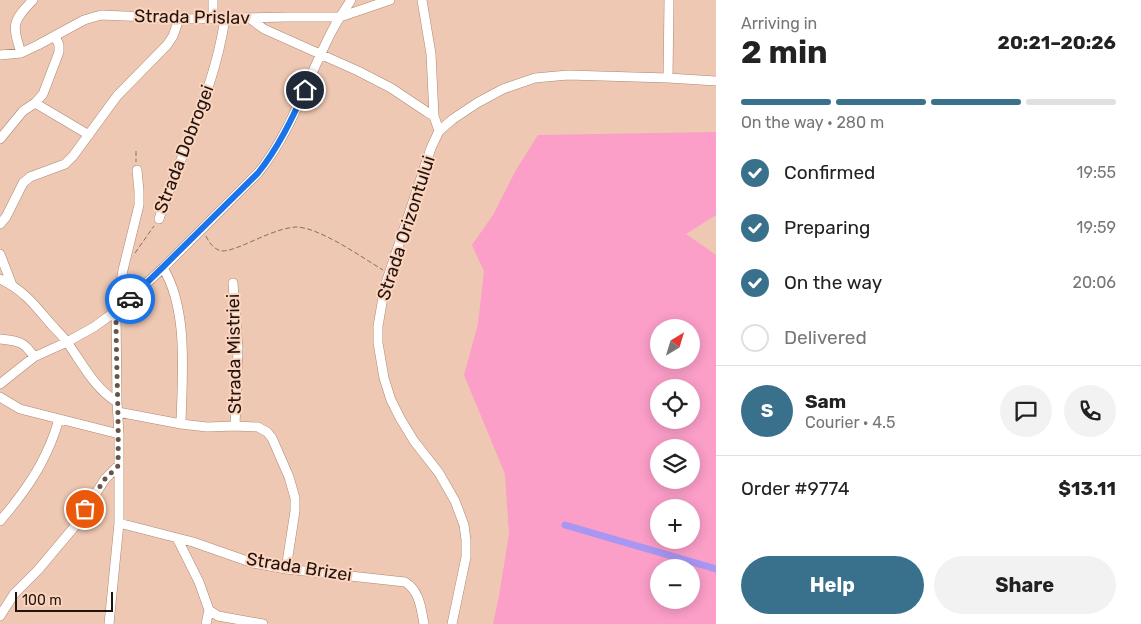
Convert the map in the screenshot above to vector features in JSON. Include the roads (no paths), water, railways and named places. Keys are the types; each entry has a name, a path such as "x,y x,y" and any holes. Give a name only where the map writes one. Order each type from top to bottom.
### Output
{"street":[{"path":"21,53 15,34 15,23 22,11 34,0"},
{"path":"213,0 213,19"},
{"path":"0,384 34,357 94,327 116,311 258,173 268,160 289,124 320,55 351,0"},
{"name":"Strada Prislav","path":"0,55 21,53 84,20 101,15 179,19 340,17 390,0"},
{"path":"422,0 431,54 434,116 439,131"},
{"path":"668,78 670,0"},
{"name":"Strada Dobrogei","path":"159,219 168,190 204,101 222,38 225,18"},
{"path":"248,18 264,29 358,71 390,88 434,116"},
{"path":"0,224 6,217 23,183 30,177 65,164 73,156 117,96 167,45 173,36 179,19"},
{"path":"0,139 23,111 35,103 43,94 59,52 59,45 54,36"},
{"name":"Strada Orizontului","path":"452,624 466,557 464,524 455,501 439,473 414,441 391,400 384,378 378,343 378,326 385,286 431,148 439,131 476,103 503,89 535,78 568,75 716,81"},
{"path":"35,103 89,134"},
{"path":"109,624 119,523 116,311 121,278 139,205 138,170"},
{"path":"0,254 12,285"},
{"path":"162,268 169,278 179,313 182,350 181,424"},
{"path":"0,279 24,294 67,342 90,376 104,392 117,402"},
{"name":"Strada Mistriei","path":"233,283 238,349 236,426"},
{"path":"0,339 21,343 26,346 34,357"},
{"path":"0,397 20,409 119,434"},
{"path":"118,412 207,427 258,427 267,432 277,448 294,488 295,511 286,569"},
{"path":"0,520 20,496 38,469 48,450 59,419"},
{"path":"0,616 3,605 38,570 75,526 105,479 118,466"},
{"name":"Strada Brizei","path":"119,523 177,538 253,563 286,569 405,582 415,590 424,624"},
{"path":"177,538 199,582 209,610 218,616 263,624"},
{"path":"206,624 209,610"}],"waterway":[{"path":"565,525 716,569"}]}
